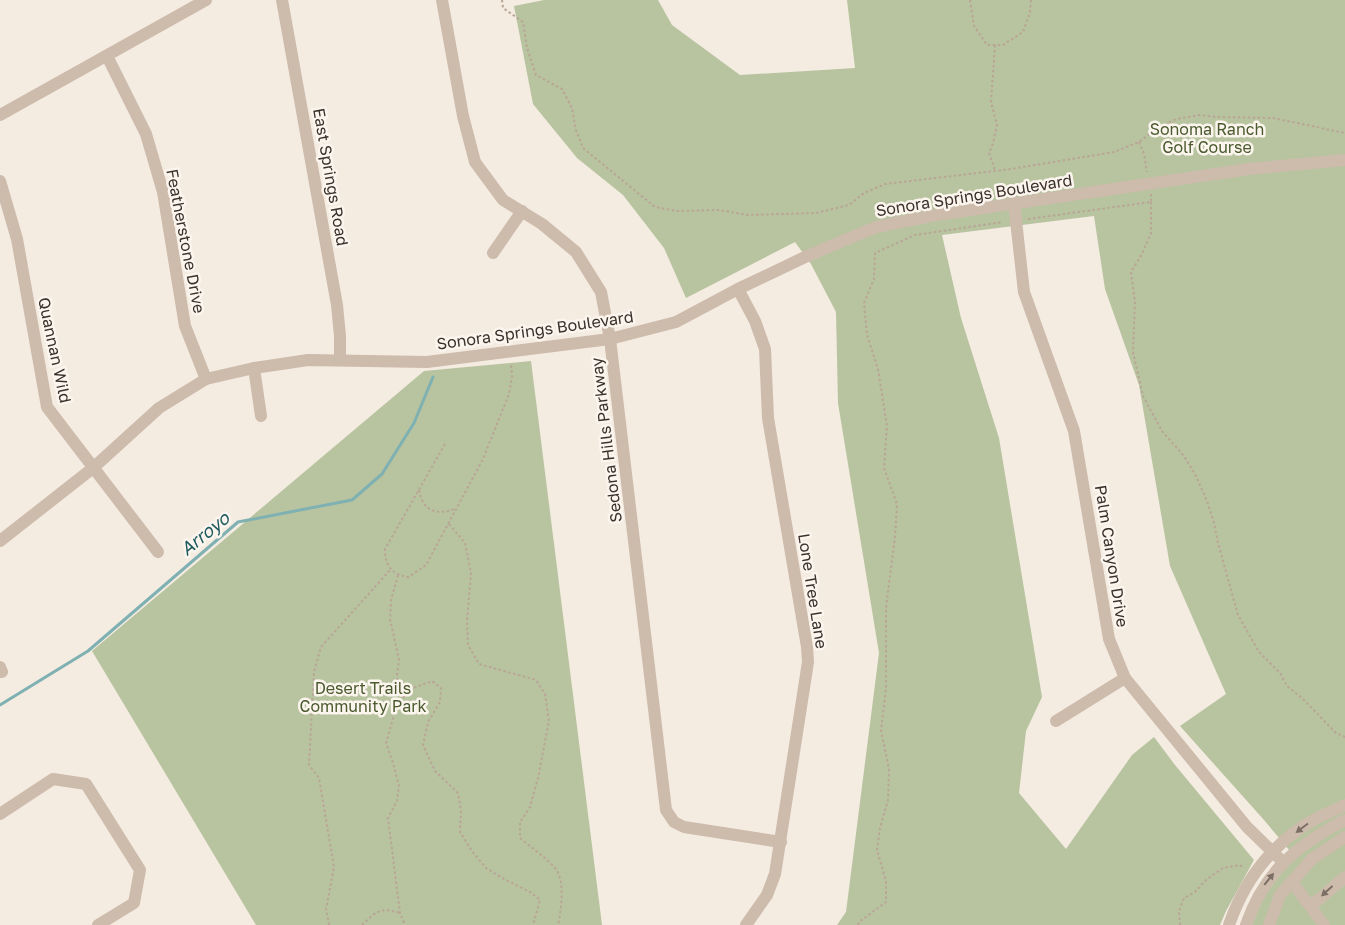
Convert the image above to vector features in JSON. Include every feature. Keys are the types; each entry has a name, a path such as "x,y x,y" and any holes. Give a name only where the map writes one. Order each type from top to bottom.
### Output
{"street":[{"path":"0,115 206,0"},
{"name":"East Springs Road","path":"282,0 338,305 340,360"},
{"name":"Sedona Hills Parkway","path":"442,0 463,116 475,162 503,200 542,224 576,252 602,292 610,339 666,810 674,822 684,827 781,842"},
{"name":"Featherstone Drive","path":"107,56 146,134 163,192 186,326 206,379"},
{"name":"Sonora Springs Boulevard","path":"0,541 93,468 158,408 206,379 254,368 308,360 427,362 610,339 676,322 738,289 805,257 876,227 936,215 1249,169 1345,160"},
{"name":"Quannan Wild","path":"0,182 17,239 47,407 158,552"},
{"name":"Palm Canyon Drive","path":"1014,203 1024,292 1074,431 1109,639 1125,678 1247,827 1283,862"},
{"path":"493,253 522,211"},
{"name":"Lone Tree Lane","path":"738,289 755,321 765,349 767,370 766,410 808,654 806,678 775,874 770,890 761,906 746,925"},
{"path":"254,368 261,416"},
{"path":"1056,721 1125,678"},
{"path":"0,814 53,779 86,784 140,870 134,903 98,925"},
{"path":"1345,805 1310,822 1271,851 1254,874 1235,906 1230,921 1249,924 1252,907 1264,885 1283,862 1320,833 1345,820"},
{"path":"1269,925 1280,895 1312,859 1345,837"},
{"path":"1311,906 1345,877"},
{"path":"1292,882 1324,925"}],"path":[{"path":"502,0 503,8 523,22 527,48 536,75 562,90 572,108 576,130 584,148 655,207 677,212 719,210 748,215 816,213 848,205 864,193 885,184 1047,164 1086,155 1114,152 1139,142 1176,119 1200,114 1217,117 1273,118 1345,133"},
{"path":"970,0 974,26 986,45 1004,45 1023,32 1030,12 1030,0"},
{"path":"995,45 991,102 996,125 994,143 989,153 995,170"},
{"path":"1139,142 1144,154 1150,184 1151,202 1150,233 1142,254 1131,272 1135,302 1133,352 1143,396 1162,431 1184,456 1196,476 1214,523 1238,615 1259,652 1280,673 1287,686 1303,699 1336,733 1345,737"},
{"path":"858,925 859,922 886,902 886,881 877,850 880,828 888,800 889,769 881,730 886,689 886,608 895,537 896,504 884,468 887,426 878,369 867,335 864,303 874,279 875,253 915,235 1151,202"},
{"path":"445,444 385,549 385,560 398,576 409,577 426,565 483,459 509,394 512,376 510,352"},
{"path":"419,490 426,506 434,512 444,513 457,509"},
{"path":"449,524 464,543 471,573 467,620 468,645 479,664 536,680 545,694 549,722 530,808 520,822 520,838 558,872 561,887 561,911 558,925"},
{"path":"329,925 326,909 334,867 319,778 310,765 314,672 321,647 391,569"},
{"path":"398,576 391,600 390,618 399,660 397,675 398,701 386,743 399,786 397,801 388,818 400,913 404,925"},
{"path":"398,701 413,688 432,681 440,688 440,702 428,722 423,745 435,771 458,793 461,811 460,832 472,851 486,868 530,892 540,900 533,925"},
{"path":"362,925 377,911 387,909 400,913"}],"green space":[{"name":"Sonoma Ranch Golf Course","path":"544,0 658,0 672,25 740,75 855,68 847,0 1345,0 1345,925 1252,925 1264,894 1295,857 1180,726 1226,694 1170,566 1139,385 1105,289 1094,216 942,235 961,318 999,438 1042,697 1026,731 1019,793 1066,849 1132,755 1154,737 1254,860 1220,925 837,925 846,912 879,653 838,403 836,312 811,264 795,242 686,298 664,248 623,195 577,158 533,104 514,6"},
{"name":"Desert Trails Community Park","path":"531,361 602,925 256,925 92,651 424,371"}],"waterway":[{"name":"Arroyo","path":"0,705 88,651 238,522 352,500 382,474 414,423 433,377"}]}
